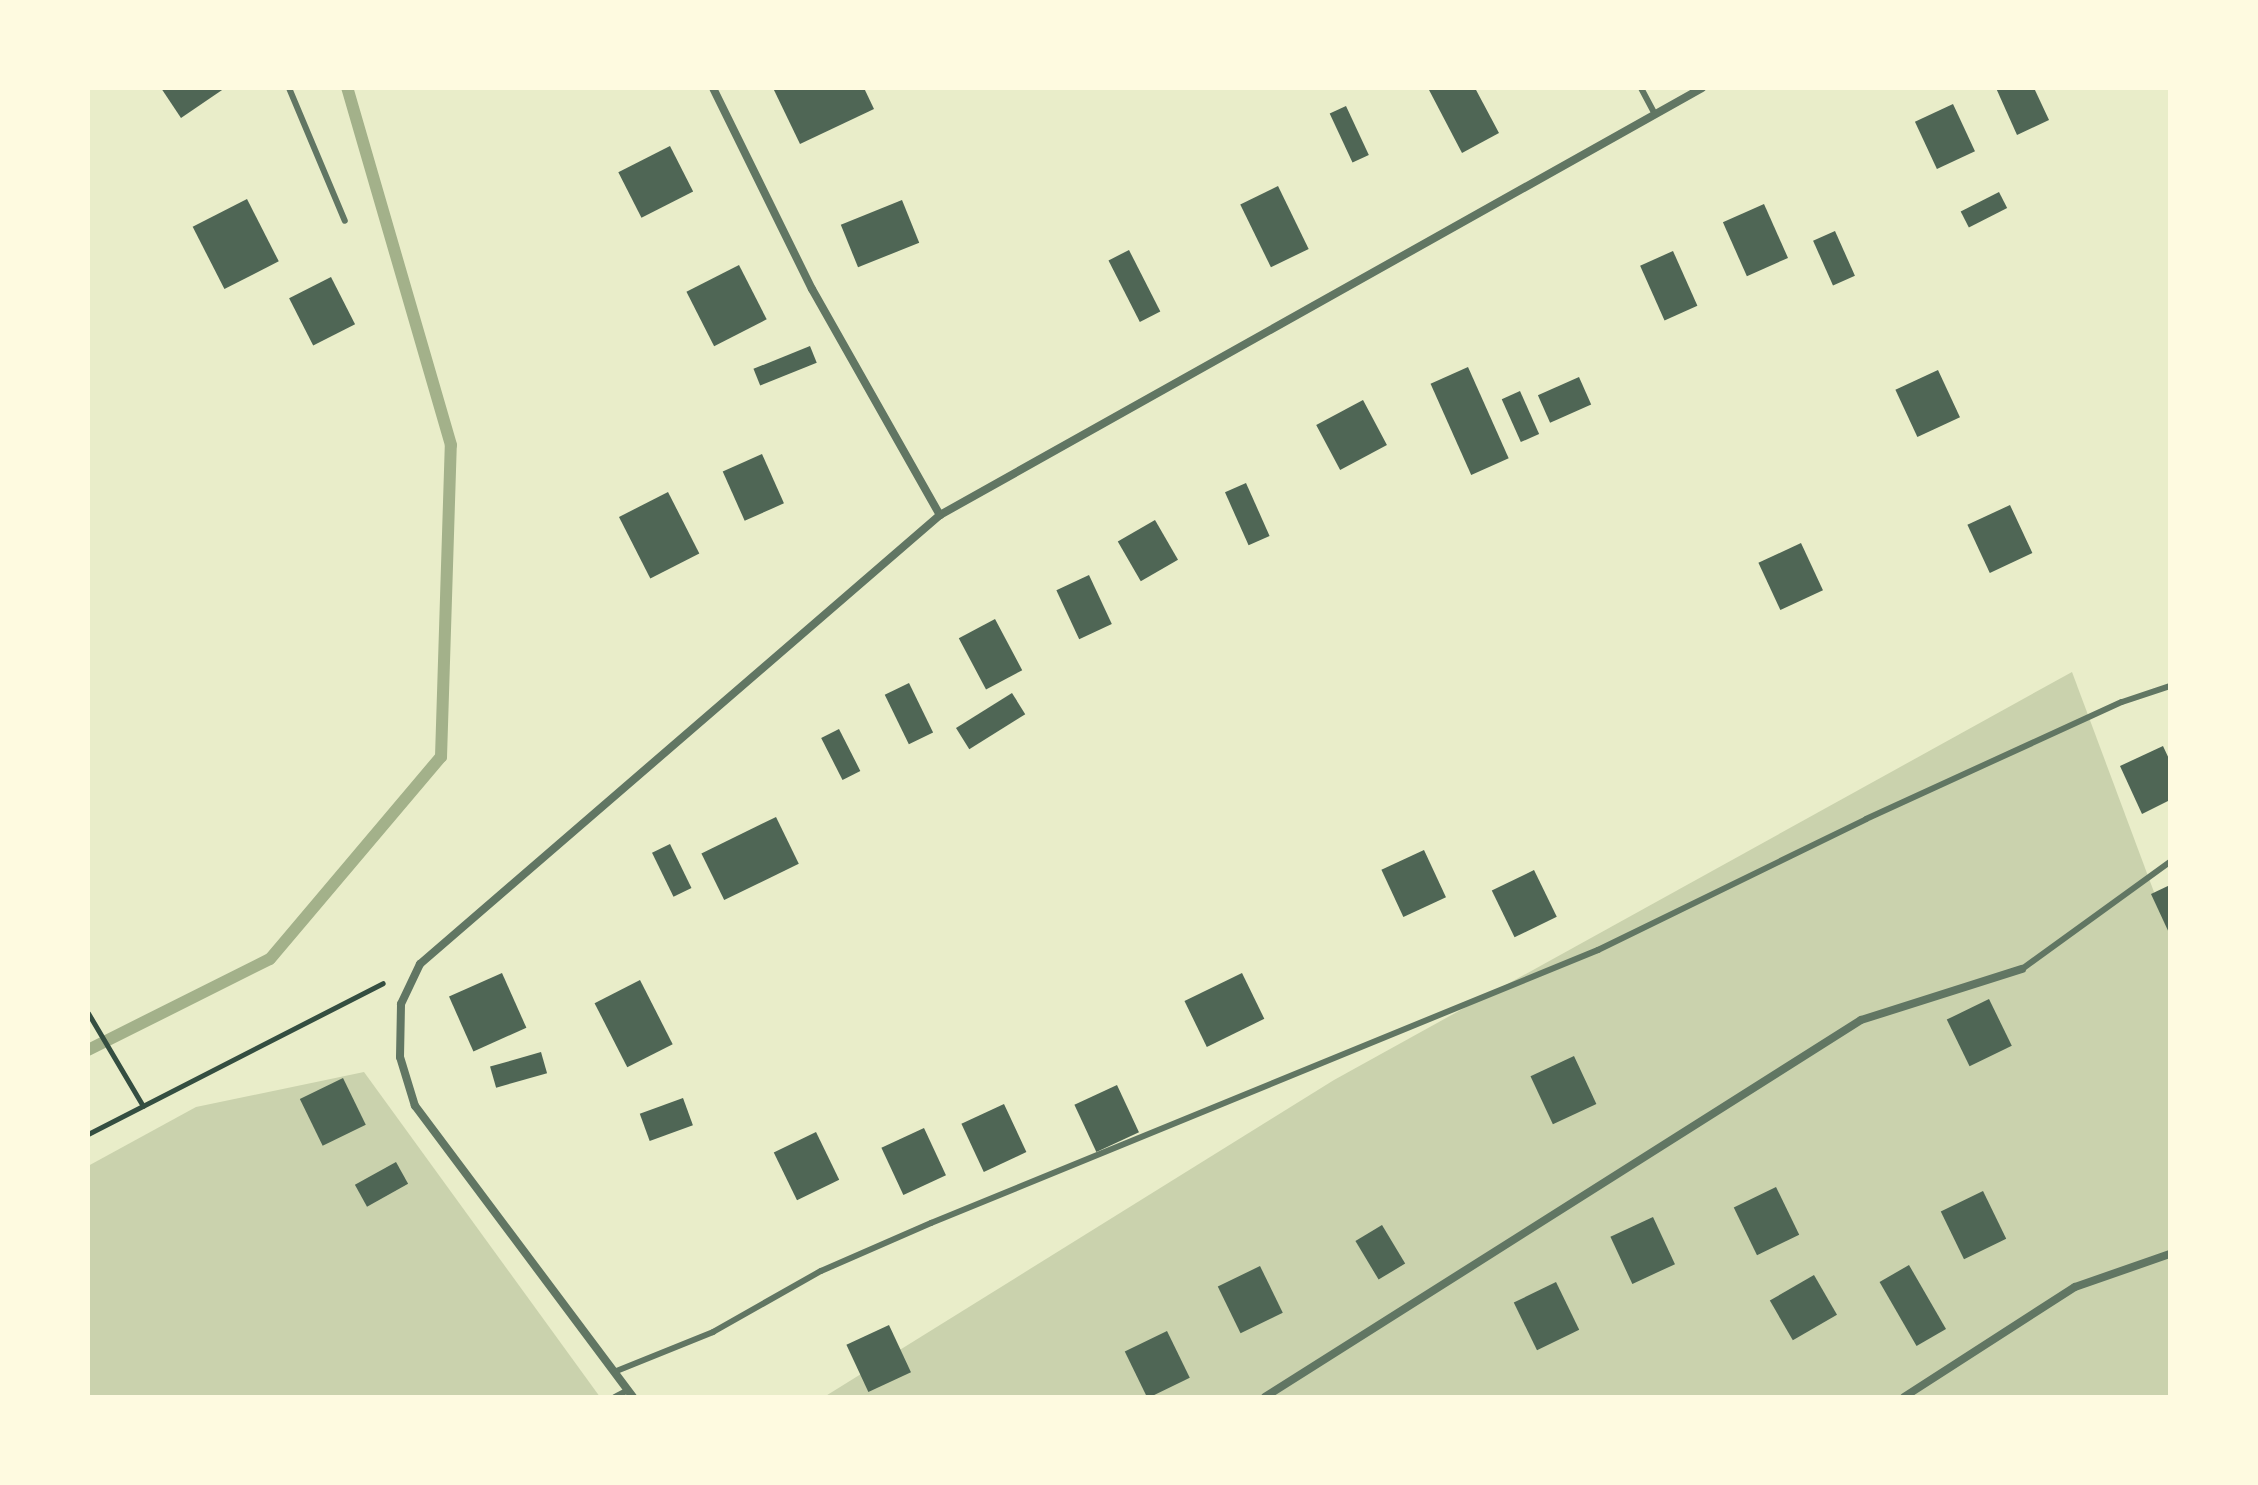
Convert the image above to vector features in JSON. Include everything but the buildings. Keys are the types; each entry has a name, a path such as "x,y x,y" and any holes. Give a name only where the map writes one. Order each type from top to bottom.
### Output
{"street":[{"path":"713,88 812,289 940,515"},
{"path":"631,1393 415,1106 400,1057 401,1004 420,964 940,515 1702,88"},
{"path":"1265,1397 1861,1020 2022,969"},
{"path":"1904,1397 2075,1287 2170,1254"}],"lane":[{"path":"289,88 345,221"},
{"path":"1641,88 1655,114"},
{"path":"614,1372 713,1332 821,1271 931,1223 1598,950 1866,819 2122,702 2170,686"},
{"path":"2022,969 2170,862"},
{"path":"615,1397 631,1393"}],"path":[{"path":"88,1134 420,964"},
{"path":"88,1013 143,1106"}],"green space":[{"path":"2072,672 2170,935 2170,1397 824,1397 1334,1080"},
{"path":"364,1072 600,1397 88,1397 88,1166 196,1107"}],"waterway":[{"path":"88,1050 270,959 441,757 451,445 347,88"}]}
